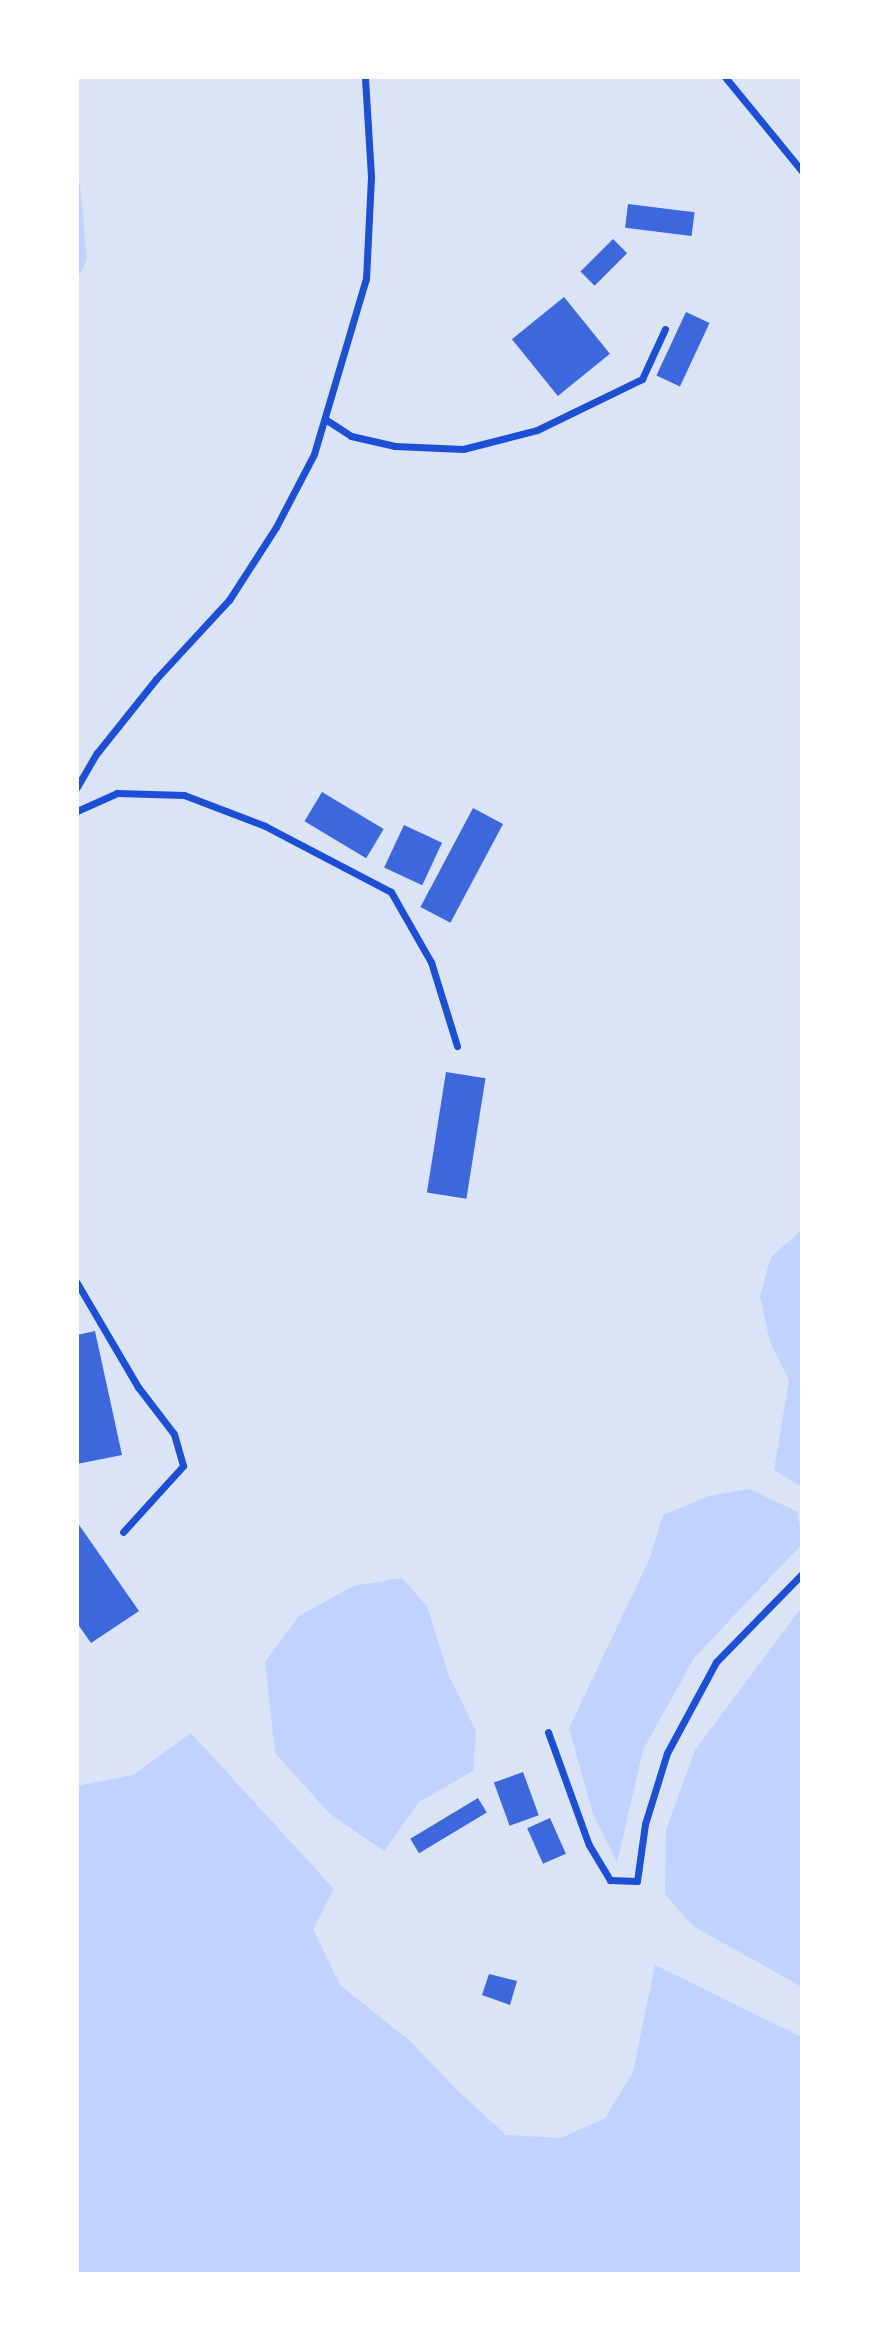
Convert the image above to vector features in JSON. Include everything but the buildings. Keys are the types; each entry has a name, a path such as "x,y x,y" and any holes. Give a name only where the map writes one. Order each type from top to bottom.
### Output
{"street":[{"path":"77,787 97,752 156,679 229,600 276,527 314,454 366,279 371,176 365,77"},
{"path":"725,77 802,171"},
{"path":"325,419 351,436 395,446 463,449 537,430 642,379 665,329"},
{"path":"77,811 117,793 184,795 265,826 391,892 431,962 457,1045"},
{"path":"77,1283 138,1387 174,1434 183,1466 123,1532"},
{"path":"548,1732 589,1845 610,1880 637,1881 645,1824 667,1753 716,1662 802,1574"}],"shaded area":[{"path":"77,77 802,77 802,2274 77,2274"}],"water":[{"path":"77,153 87,260 77,279"},
{"path":"802,1230 802,1487 774,1470 789,1380 770,1342 760,1296 771,1257"},
{"path":"749,1489 798,1512 802,1544 694,1658 643,1750 617,1863 593,1814 569,1728 649,1560 663,1515 708,1496"},
{"path":"402,1578 427,1606 449,1676 476,1731 473,1771 419,1802 384,1851 330,1814 275,1753 265,1662 299,1616 353,1586"},
{"path":"802,1607 802,1987 693,1926 665,1894 666,1830 695,1750"},
{"path":"191,1733 334,1889 313,1929 340,1985 410,2041 458,2091 506,2135 561,2138 605,2118 633,2072 655,1965 802,2037 802,2274 77,2274 77,1786 133,1775"}]}
